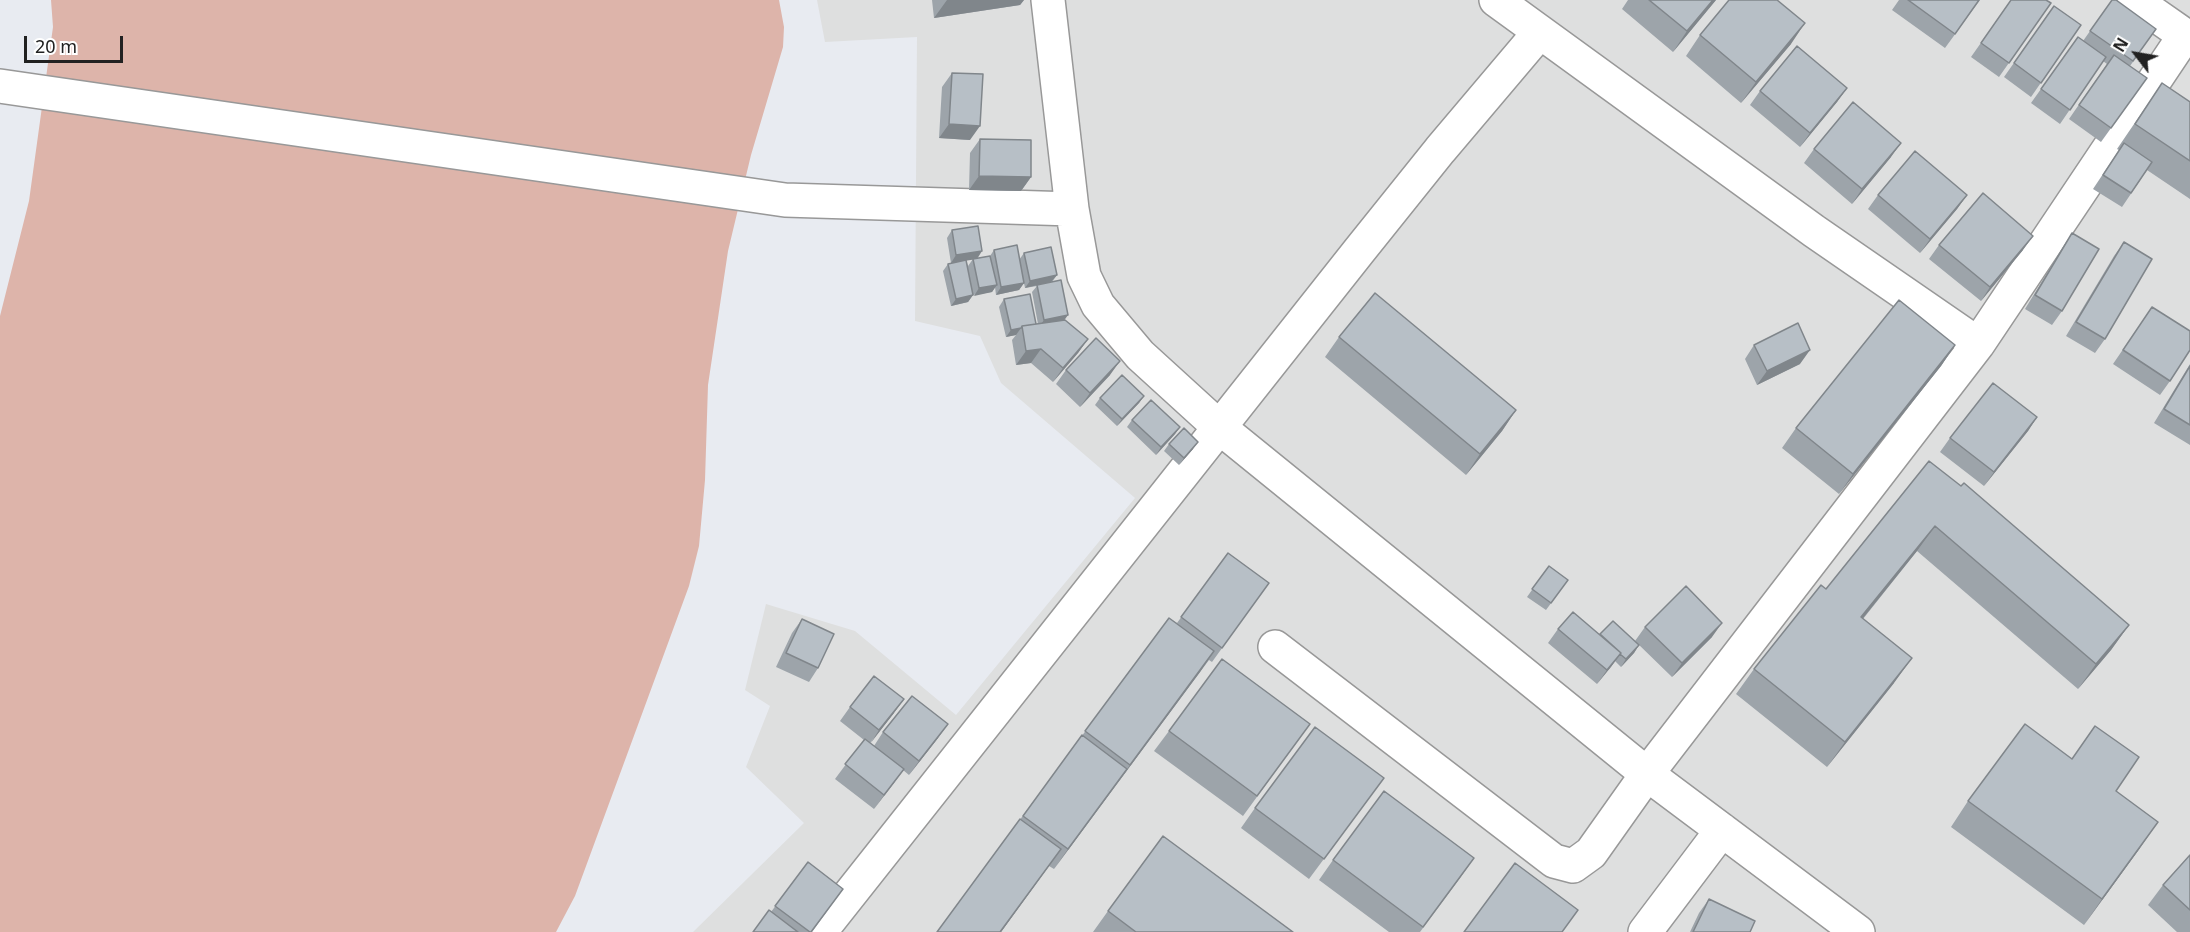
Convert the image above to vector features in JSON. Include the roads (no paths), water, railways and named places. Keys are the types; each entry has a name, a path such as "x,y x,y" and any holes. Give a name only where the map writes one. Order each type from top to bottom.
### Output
{"street":[{"path":"1048,0 1072,208 1084,276 1098,305 1140,356 1219,427 1647,774 1858,932"},
{"path":"1496,0 1814,231 1978,344"},
{"path":"1275,647 1554,861 1573,866 1591,853 1647,774 1978,344 2187,37 2134,0"},
{"path":"820,932 1440,150 1539,33"},
{"path":"0,86 785,200 1072,208"},
{"path":"1645,932 1722,830"}]}
